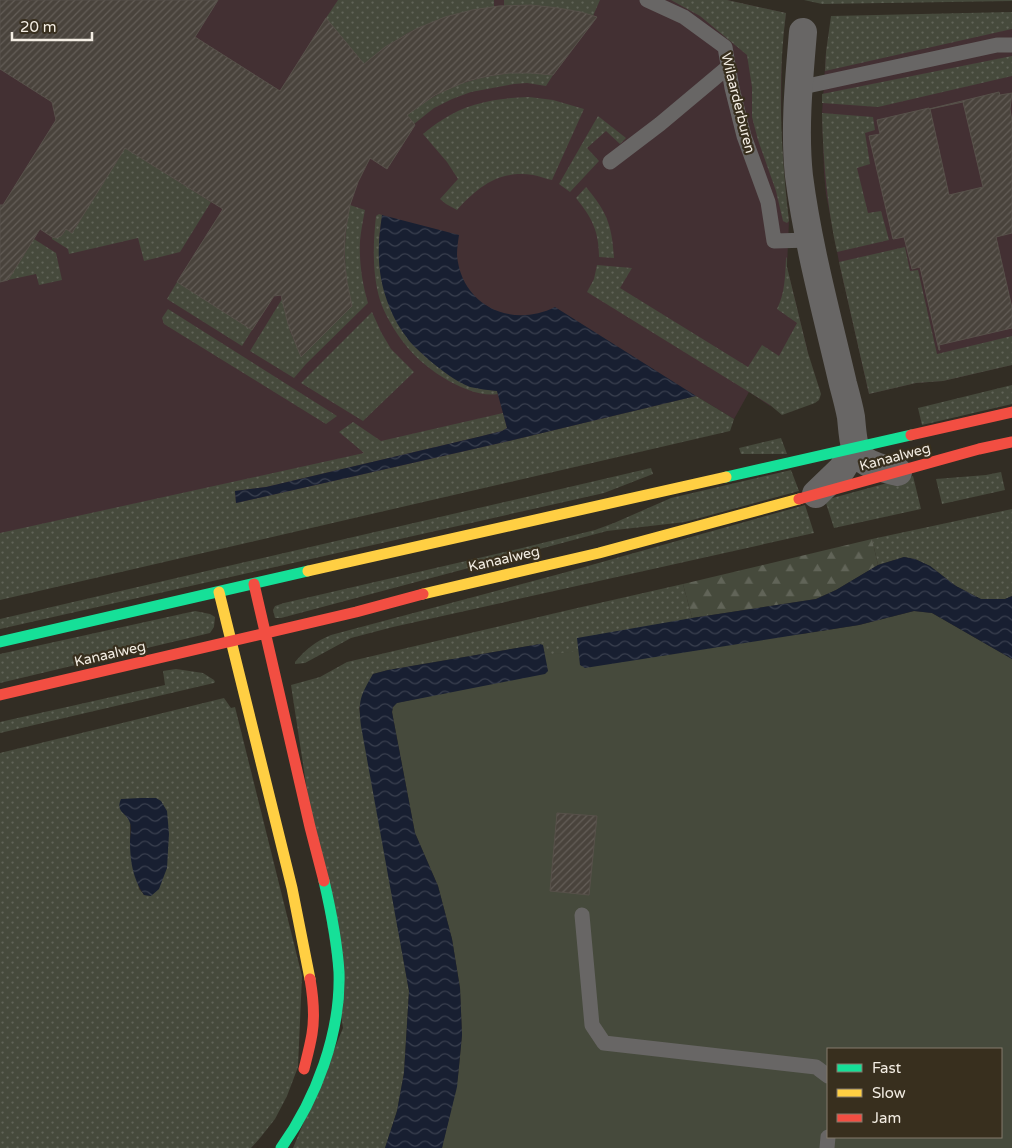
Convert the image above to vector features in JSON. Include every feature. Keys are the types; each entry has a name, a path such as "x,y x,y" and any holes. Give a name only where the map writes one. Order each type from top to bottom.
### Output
{"main road":[{"name":"Kanaalweg","path":"0,642 1012,412"},
{"name":"Kanaalweg","path":"0,696 599,553 979,449 1012,442"},
{"path":"254,584 332,919 338,967 339,993 335,1020 322,1069 306,1107 281,1148"},
{"path":"219,592 292,888 312,990 312,1034 301,1080"}],"street":[{"path":"803,32 798,88 797,131 799,175 810,240 858,454 865,461 875,466 898,472"},
{"path":"816,494 842,469 856,448"}],"lane":[{"name":"Wilaarderburen","path":"646,0 684,17 724,47 744,136 768,202 774,241 810,240"},
{"path":"798,88 997,46 1012,45"},
{"path":"610,162 660,124 728,67"},
{"path":"582,915 592,1025 604,1043 816,1067 827,1075"}],"shaded area":[{"path":"0,0 727,0 786,13 782,45 781,129 782,159 789,221 787,267 808,353 770,406 749,392 734,419 696,396 513,440 0,597"},
{"path":"1012,29 1012,365 943,381 916,383 869,394 839,262 826,194 822,113 829,32"}],"green space":[{"path":"338,0 494,0 494,7 424,25 380,51 364,64 326,18"},
{"path":"504,0 600,0 593,16 549,8 504,6"},
{"path":"671,0 727,0 786,13 783,39 781,117 789,221 787,223 783,221 776,191 752,117 752,87 747,55 700,16"},
{"path":"804,0 1012,0 1012,1 822,4"},
{"path":"1012,12 1012,29 825,71 831,16"},
{"path":"1012,56 1012,76 878,107 822,103 822,94"},
{"path":"509,73 553,75 546,86 527,83 514,84 471,92 434,108 414,124 407,115 443,91 455,86 480,78"},
{"path":"529,97 553,100 584,109 552,180 533,175 510,175 490,182 473,194 457,210 446,204 440,199 458,179 447,162 423,134 452,114 473,105 506,98"},
{"path":"822,113 873,117 875,130 865,133 870,164 857,168 868,213 881,211 889,240 837,252 826,183"},
{"path":"598,116 626,138 620,144 606,131 587,148 599,161 570,192 559,184"},
{"path":"125,148 211,202 180,252 144,261 138,238 69,254 68,249 52,239 52,237 61,236 66,229 72,233"},
{"path":"586,187 604,212 612,236 614,258 599,257 598,240 594,225 576,198"},
{"path":"350,205 365,210 360,237 360,256 368,303 294,378 250,351 282,299 290,331 301,356 352,306 345,256"},
{"path":"382,215 379,237 379,262 382,283 419,351 440,368 483,389 497,391 498,394 473,392 446,379 422,362 397,333 387,316 377,290 374,237 376,216"},
{"path":"34,239 56,253 62,280 39,285 36,274 8,280"},
{"path":"905,247 910,271 918,270 937,354 1012,336 1012,365 943,381 916,383 869,394 839,262"},
{"path":"787,257 787,267 808,353 821,394 819,400 815,403 782,415 770,405 587,292 594,279 597,265 632,268 620,288 748,367 762,345 779,356 797,323 777,309 783,291"},
{"path":"177,282 252,330 242,346 167,299"},
{"path":"168,309 337,416 326,424 164,324 162,318"},
{"path":"372,312 391,349 414,372 363,421 301,383"},
{"path":"1012,385 1012,404 922,425 918,408"},
{"path":"696,396 734,419 730,431 0,600 0,533 364,453 339,432 353,422 381,441 503,413 507,428 478,437 266,487 235,491 236,503"},
{"path":"781,438 787,454 741,454 739,448"},
{"path":"651,468 653,474 604,493 0,629 0,619"},
{"path":"791,470 799,491 685,522 607,531 281,618 275,618 273,610 275,606 284,603 595,530 671,498"},
{"path":"1001,472 1005,490 942,504 936,479"},
{"path":"913,476 921,509 834,528 825,500"},
{"path":"805,505 814,533 393,627 351,638 305,663 295,664 311,646 331,635 563,573"},
{"path":"1012,509 1012,596 1005,599 981,599 956,586 930,566 915,559 904,557 878,565 872,539"},
{"path":"872,539 878,565 836,590 816,599 692,618 683,584"},
{"path":"683,584 692,618 684,620 1012,659 499,985 442,1148 548,671 543,646 540,644 373,674 359,708 409,991 404,1073 397,1111 385,1148 293,1148 343,1028 291,685 320,677 347,662"},
{"path":"195,611 215,617 214,627 210,633 0,683 0,654"},
{"path":"914,611 932,613 1012,659 1012,1148 442,1148 457,1087 462,1035 460,988 452,939 438,886 415,833 392,712 393,707 396,703 548,671 544,655 578,651 580,665 585,668 859,625"},
{"path":"176,669 203,673 215,682 0,733 0,722 165,685 163,671"},
{"path":"224,698 231,708 235,707 302,976 298,1067 287,1096 275,1119 251,1148 0,1148 0,753","holes":["130,822 151,896 144,895 139,889 130,843"]}],"water":[{"path":"382,215 459,235 457,255 461,272 468,287 478,299 491,308 506,313 522,315 538,313 555,307 696,396 236,503 235,491 266,487 478,437 507,428 497,391 464,385 434,364 407,339 387,300 381,280 379,243"},
{"path":"904,557 915,559 930,566 956,586 981,599 1005,599 1012,596 1012,659 932,613 914,611 859,625 585,668 580,665 577,638 816,599 836,590 878,565"},
{"path":"543,645 548,671 545,674 397,703 393,707 392,712 415,833 438,886 452,939 460,988 462,1035 457,1087 442,1148 385,1148 397,1111 404,1073 409,991 361,726 361,699 373,674"},
{"path":"156,798 161,801 167,811 169,834 167,868 159,889 151,896 144,895 135,876 131,856 131,825 129,819 119,807 121,799"}],"building":[{"path":"0,0 218,0 195,37 280,91 326,18 364,64 385,47 416,29 445,17 472,10 499,6 531,5 581,12 597,17 553,75 509,73 467,81 435,95 407,115 415,125 387,169 370,158 358,182 350,205 345,234 344,258 352,306 301,357 288,324 281,295 274,296 252,330 177,282 223,209 125,148 72,233 66,229 61,236 55,238 40,229 8,280 0,282 0,205 3,205 56,120 52,102 0,69"},
{"path":"999,92 1000,95 1012,93 1010,109 1012,121 1012,233 996,237 1012,308 1012,328 939,345 940,350 920,267 912,269 904,237 893,239 869,136 880,134 877,120","holes":["963,102 983,187 949,195 930,109"]},
{"path":"557,813 597,816 589,895 550,891"}],"traffic: fast":[{"path":"726,477 911,435"},
{"path":"0,642 308,571"},
{"path":"281,1148 294,1129 315,1087 324,1065 336,1018 339,995 338,960 324,881"}],"traffic: slow":[{"path":"308,571 726,477"},
{"path":"423,594 599,553 799,499"},
{"path":"219,592 292,888 310,979"}],"traffic: jam":[{"path":"911,435 1012,412"},
{"path":"799,499 979,449 1012,442"},
{"path":"254,584 324,881"},
{"path":"0,695 356,612 423,594"},
{"path":"304,1069 313,1020 313,999 310,979"}]}
